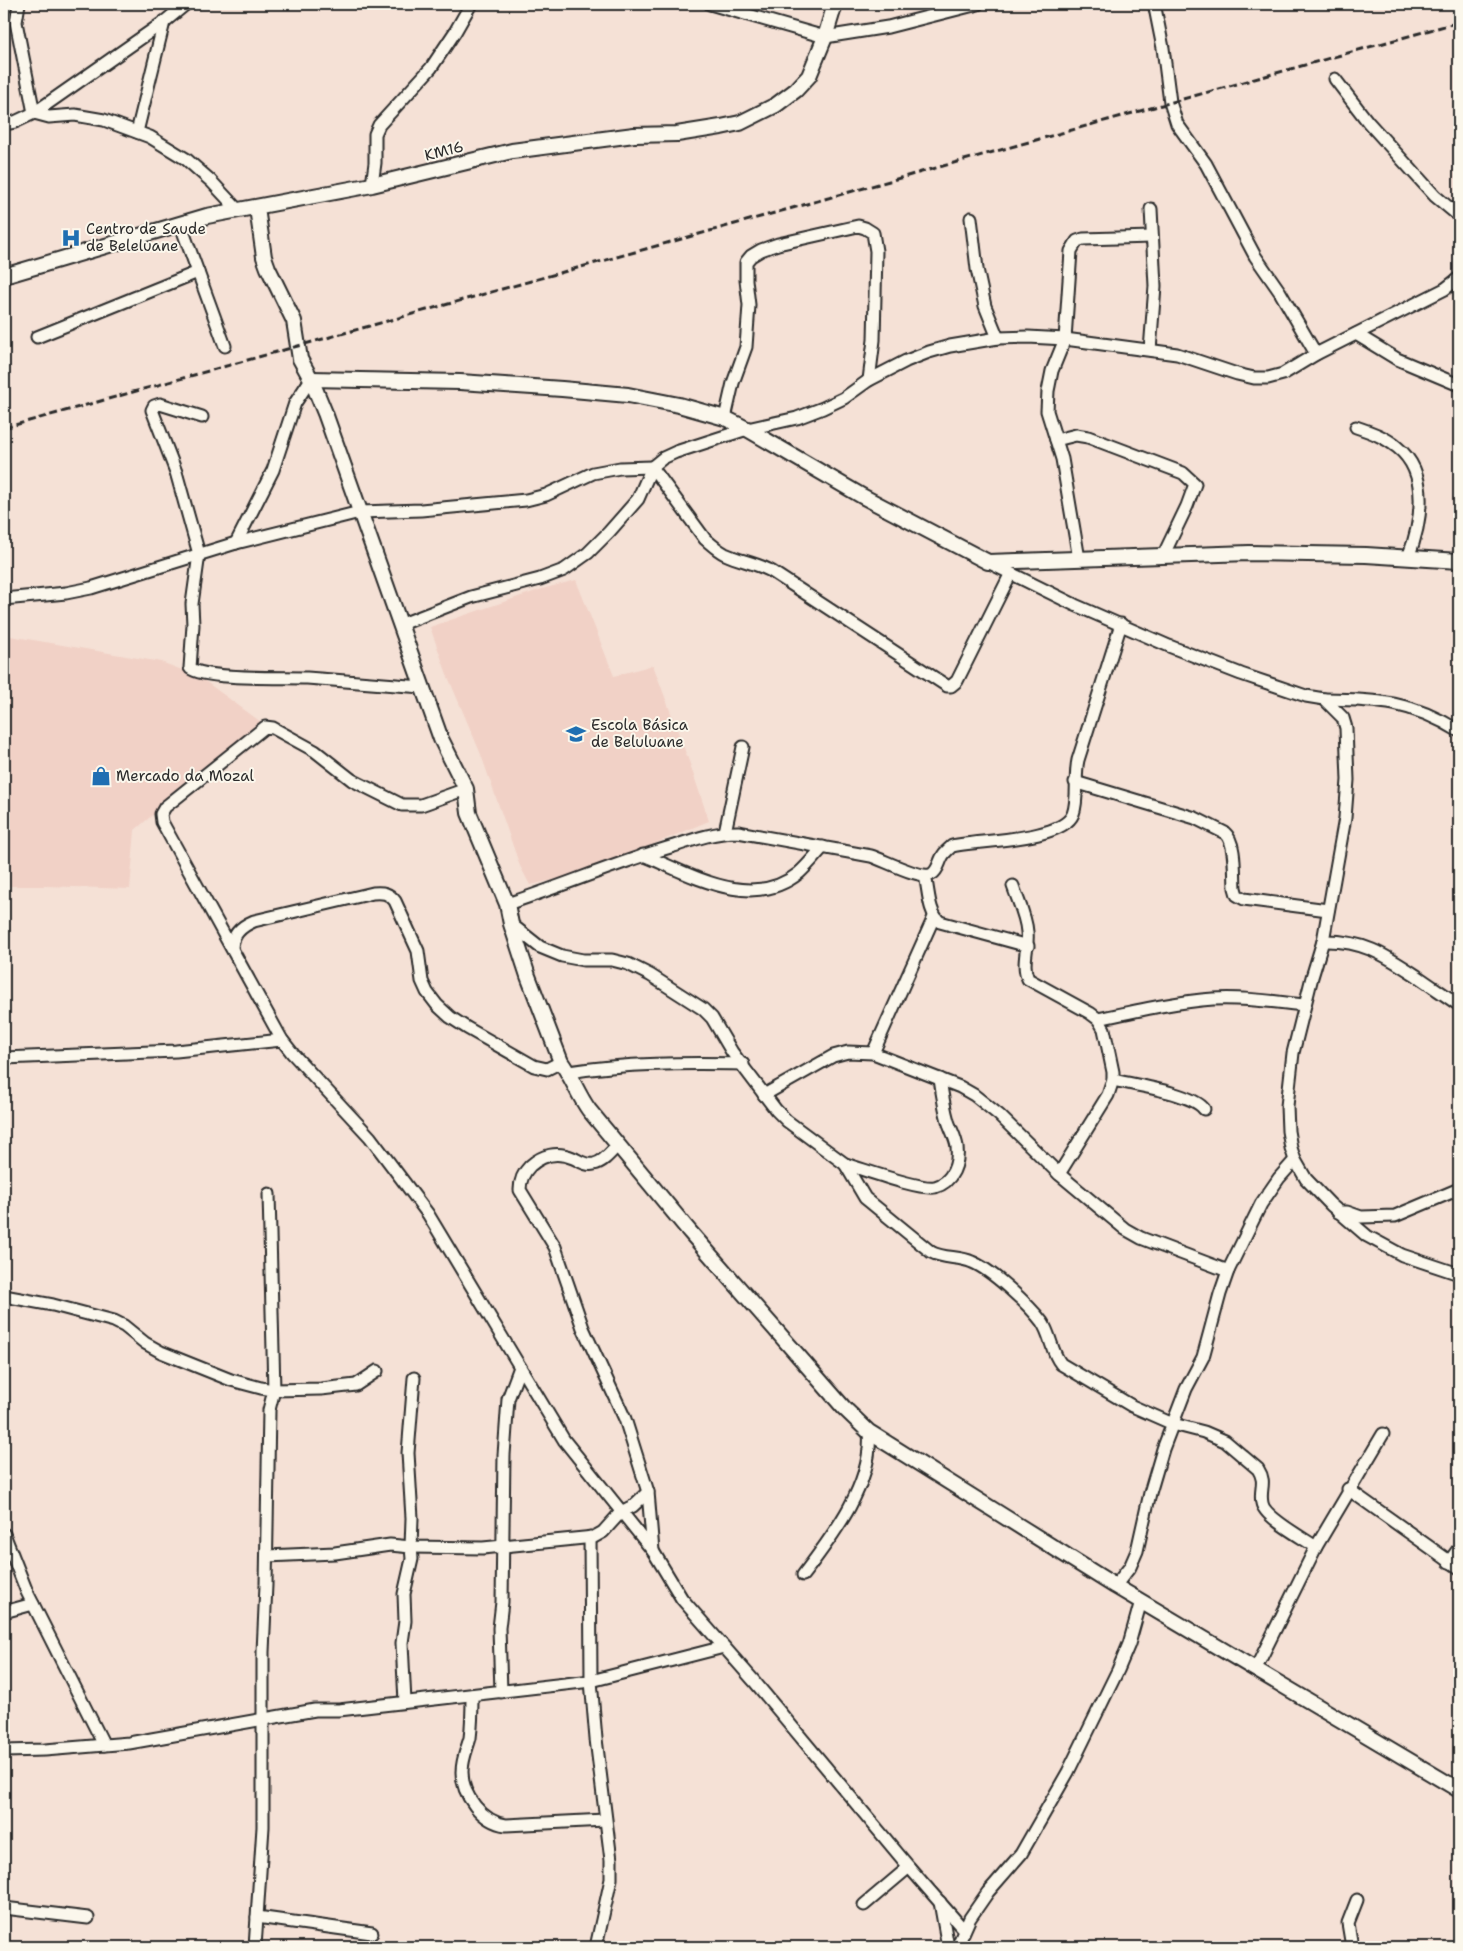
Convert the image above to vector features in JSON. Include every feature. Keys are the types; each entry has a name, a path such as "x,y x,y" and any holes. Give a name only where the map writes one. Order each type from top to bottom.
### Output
{"street":[{"path":"19,4 16,22 34,113"},
{"path":"4,124 15,122 34,113 164,22 186,4"},
{"path":"372,185 375,162 375,134 379,125 431,68 471,4"},
{"path":"710,4 825,37 888,28 978,4"},
{"name":"KM16","path":"4,276 180,223 237,209 257,208 372,185 512,151 634,134 677,134 740,122 776,105 796,90 809,76 825,37 835,4"},
{"path":"1155,8 1163,48 1170,102 1177,124 1206,164 1255,256 1280,292 1316,354"},
{"path":"137,132 164,22"},
{"path":"1335,79 1368,122 1435,196 1459,216"},
{"path":"34,113 49,117 75,114 104,120 150,137 186,159 211,181 237,209"},
{"path":"257,208 264,257 294,322 300,359 311,379 402,624 441,739 466,789 469,813 507,904 511,924 528,976 565,1067 579,1096 690,1232 844,1408 869,1432 1116,1586 1459,1790"},
{"path":"1150,350 1155,286 1151,208"},
{"path":"971,218 974,253 985,306 998,338"},
{"path":"180,223 225,346"},
{"path":"725,418 733,382 748,338 749,305 746,262 751,256 778,244 858,226 873,233 876,251 874,340 869,380"},
{"path":"1079,559 1062,459 1047,411 1048,391 1052,372 1065,340 1071,251 1072,247 1083,239 1152,236"},
{"path":"37,336 198,272"},
{"path":"402,624 471,597 540,579 564,570 588,553 632,506 638,499 652,467 663,458 747,429 797,418 823,408 844,398 869,380 928,352 950,346 998,338 1028,337 1177,354 1237,374 1254,378 1268,378 1283,374 1316,354 1445,289 1459,278"},
{"path":"1356,334 1397,359 1459,385"},
{"path":"311,379 460,382 628,395 679,405 725,418 862,496 1010,574 1121,624 1241,674 1306,696 1324,699 1396,703 1423,711 1459,731"},
{"path":"236,543 273,470 295,403 311,379"},
{"path":"202,417 160,404 154,406 152,410 176,472 199,554 192,604 193,625 190,668 194,671 226,676 307,678 422,687"},
{"path":"1356,427 1379,435 1392,443 1412,463 1419,485 1419,522 1417,536 1408,558"},
{"path":"1056,440 1076,435 1088,436 1183,473 1195,484 1187,506 1163,556"},
{"path":"4,599 66,593 91,588 236,543 360,512 421,510 526,500 546,495 592,473 620,468 652,467"},
{"path":"652,467 705,539 715,548 732,557 757,564 771,571 947,686 952,686 957,681 1010,574"},
{"path":"988,562 1249,553 1366,555 1459,561"},
{"path":"507,904 560,887 643,855 717,833 738,832 871,856 917,875 926,876 932,874 938,868 944,853 952,846 1049,832 1067,823 1073,815 1076,803 1075,782 1078,760 1121,624"},
{"path":"1324,699 1343,718 1346,728 1348,780 1338,860 1323,941 1293,1053 1287,1106 1288,1131 1295,1160 1306,1179 1338,1212 1356,1220 1395,1216 1459,1189"},
{"path":"466,789 421,805 402,805 352,780 315,751 273,728 265,727 172,801 161,814 162,822 169,836 282,1040 370,1137 428,1214 564,1440 653,1551 682,1599 964,1930"},
{"path":"725,832 743,747"},
{"path":"1075,782 1186,815 1225,832 1232,844 1235,888 1237,895 1244,899 1328,910"},
{"path":"643,855 713,885 739,890 765,888 779,884 798,873 822,847"},
{"path":"874,1053 934,917 926,876"},
{"path":"1012,886 1026,924 1028,946 1024,970 1028,979 1098,1019 1104,1029 1113,1080 1108,1095 1059,1174"},
{"path":"232,948 232,944 240,929 254,921 373,892 384,892 391,895 395,901 418,951 422,981 437,1005 450,1017 467,1028 534,1066 547,1069 658,1063 743,1064"},
{"path":"934,917 940,922 1028,946"},
{"path":"511,924 540,947 562,956 628,964 650,975 703,1009 712,1018 722,1036 764,1095 787,1121 845,1164 914,1184 934,1187 947,1181 954,1171 958,1157 957,1144 948,1120 940,1079"},
{"path":"1323,941 1339,941 1370,948 1459,1005"},
{"path":"1098,1019 1146,1009 1213,999 1241,999 1305,1004"},
{"path":"4,1058 176,1051 282,1040"},
{"path":"764,1095 833,1056 848,1052 874,1053 940,1079 974,1095 999,1115 1059,1174 1125,1229 1141,1238 1228,1271"},
{"path":"1113,1080 1175,1094 1200,1104 1204,1109"},
{"path":"618,1145 601,1161 595,1164 586,1165 572,1157 559,1155 539,1158 523,1175 520,1181 520,1190 556,1247 582,1328 625,1419 641,1464 648,1492 653,1551"},
{"path":"1116,1586 1130,1568 1137,1552 1150,1493 1163,1449 1186,1389 1203,1357 1228,1271 1262,1204 1279,1178 1295,1160"},
{"path":"845,1164 865,1198 931,1252 939,1256 973,1262 997,1279 1032,1310 1049,1335 1056,1357 1061,1364 1132,1406 1173,1424 1204,1432 1225,1441 1244,1456 1264,1479 1261,1499 1266,1512 1316,1547"},
{"path":"255,1947 263,1827 262,1652 269,1410 274,1390 268,1194"},
{"path":"1356,1220 1367,1236 1402,1255 1459,1274"},
{"path":"4,1296 53,1305 114,1321 124,1326 145,1343 178,1359 231,1380 274,1390 321,1389 356,1385 377,1371"},
{"path":"501,1692 499,1628 502,1602 504,1455 508,1399 520,1367"},
{"path":"405,1702 402,1643 405,1621 404,1594 412,1559 412,1518 408,1452 414,1378"},
{"path":"803,1575 845,1515 852,1500 868,1460 869,1432"},
{"path":"1256,1668 1316,1547 1348,1489 1383,1434"},
{"path":"1348,1489 1454,1565 1459,1548"},
{"path":"266,1556 335,1553 390,1545 463,1548 598,1536 621,1512 633,1506 648,1492"},
{"path":"4,1534 16,1569 104,1745"},
{"path":"590,1537 592,1681 596,1739 611,1860 611,1879 596,1947"},
{"path":"958,1947 970,1918 984,1897 1021,1854 1068,1772 1118,1670 1129,1644 1142,1601"},
{"path":"4,1612 33,1604"},
{"path":"4,1750 45,1750 104,1745 185,1734 262,1718 315,1710 339,1710 592,1681 724,1647"},
{"path":"472,1695 472,1723 469,1740 463,1756 462,1781 480,1813 491,1821 506,1824 605,1820"},
{"path":"864,1905 909,1867"},
{"path":"1352,1947 1348,1923 1357,1900"},
{"path":"940,1901 948,1947"},
{"path":"4,1908 88,1918"},
{"path":"257,1917 372,1934"}],"shaded area":[{"name":"Escola Básica de Beluluane","path":"576,580 614,676 653,665 709,821 637,851 562,878 530,885 520,866 480,752 448,677 430,627 542,589"},
{"name":"Mercado da Mozal","path":"4,635 161,662 198,676 261,722 135,830 130,889 4,886"}],"railway":[{"path":"4,428 1459,22"}],"place":[{"name":"Centro de Saude de Beleluane","path":"71,238"},
{"name":"Escola Básica de Beluluane","path":"576,734"},
{"name":"Mercado da Mozal","path":"101,776"}]}
